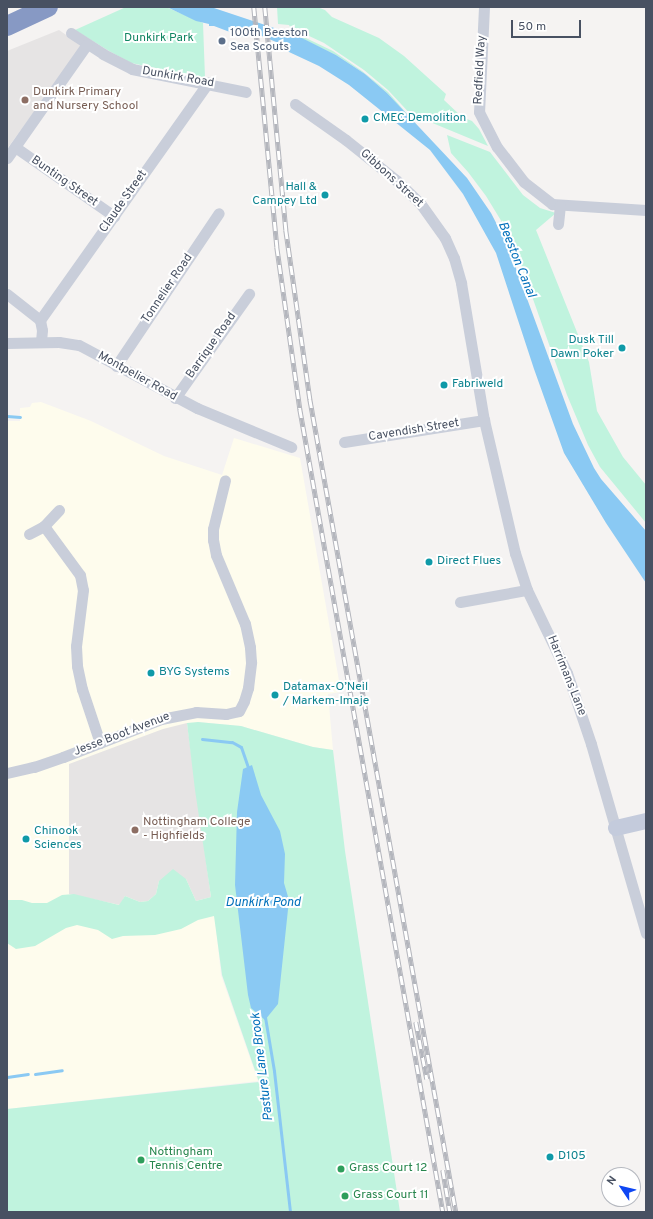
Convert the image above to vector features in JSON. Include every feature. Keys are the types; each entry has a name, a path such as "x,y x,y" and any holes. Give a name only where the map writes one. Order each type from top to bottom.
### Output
{"highway":[{"path":"7,13 21,7"},
{"path":"7,26 48,7"}],"street":[{"name":"Redfield Way","path":"484,7 479,112 497,147 524,182 552,204 646,210"},
{"name":"Dunkirk Road","path":"70,33 132,69 155,75 208,83 246,92"},
{"path":"7,158 87,44"},
{"name":"Claude Street","path":"40,320 208,83"},
{"name":"Gibbons Street","path":"295,104 346,140 396,180 428,212 445,238 454,258 461,283 484,420"},
{"name":"Bunting Street","path":"15,147 114,216"},
{"path":"558,224 560,205"},
{"name":"Tonnelier Road","path":"116,366 219,213"},
{"path":"7,294 40,320 42,330 41,342"},
{"name":"Barrique Road","path":"175,398 248,294"},
{"name":"Montpelier Road","path":"7,343 59,342 79,345 175,398 221,419 291,447"},
{"name":"Cavendish Street","path":"344,442 484,420"},
{"name":"Harrimans Lane","path":"484,420 507,523 527,590 567,673 591,744 646,933"},
{"name":"Jesse Boot Avenue","path":"7,773 34,767 100,743 161,718 196,712 226,714 239,711 244,701 250,674 250,647 245,624 216,555 213,540 215,522 226,480"},
{"path":"29,534 44,526 59,510"},
{"path":"44,526 80,575 83,590 76,646 77,666 82,689 100,743"},
{"path":"460,602 527,590"},
{"path":"616,828 646,820"}],"shaded area":[{"name":"Dunkirk Primary and Nursery School","path":"59,30 82,46 7,149 7,51"},
{"path":"41,402 91,421 164,456 222,475 234,438 300,458 341,692 328,694 333,750 313,747 241,726 198,722 221,975 258,1081 7,1109 7,421 20,421 20,408 30,407 32,403"},
{"name":"Nottingham College - Highfields","path":"187,723 211,897 196,901 186,879 159,881 156,894 148,901 140,902 125,896 120,905 69,894 69,764 163,729"}],"green space":[{"name":"Dunkirk Park","path":"126,7 166,7 203,23 205,78 131,63 75,30"},
{"path":"277,7 317,7 325,10 332,17 379,38 404,56 446,94 444,100 462,117 472,121 479,129 488,146 418,117 414,118 388,90 364,70 324,43 290,27 289,25 278,24"},
{"path":"289,30 333,51 362,71 388,92 427,137 387,93 365,74 336,55 289,32"},
{"path":"447,135 490,152 523,195 540,208 556,213 536,230 589,362 597,411 623,457 646,485 646,523 600,467 588,445 567,395 511,237 486,196 451,153"},
{"path":"198,722 241,726 313,747 333,750 345,851 400,1212 7,1212 7,1109 259,1082 222,975 214,916 198,920 181,929 155,935 123,936 112,939 98,930 77,925 66,928 35,946 16,949 7,943 8,900 47,903 62,895 74,894 119,905 125,896 140,902 148,901 156,894 159,881 173,869 186,879 196,901 211,897 195,790 187,723"}],"water":[{"path":"167,7 211,7 298,36 336,55 365,74 387,93 467,178 491,213 507,244 573,424 594,468 601,479 646,531 646,583 606,523 564,453 534,369 496,253 463,194 430,150 349,85 319,66 289,52 281,44 250,31 243,37 214,26 209,26 209,24 196,21"},
{"name":"Dunkirk Pond","path":"252,765 261,795 280,831 285,854 284,883 289,900 278,1004 265,1020 251,1008 248,995 235,885 237,812 243,769"}],"waterway":[{"path":"7,416 20,417"},
{"name":"Pasture Lane Brook","path":"202,739 232,742 241,747 249,770"},
{"name":"Pasture Lane Brook","path":"265,1017 274,1071 290,1212"},
{"path":"35,1074 62,1070"},
{"path":"7,1077 28,1074"}],"railway":[{"path":"254,7 277,247 300,409 443,1212"},
{"path":"265,7 286,230 310,399 456,1212"},
{"path":"416,1022 427,1079"},
{"path":"443,1170 450,1212"}],"place":[{"name":"100th Beeston Sea Scouts","path":"222,41"},
{"name":"Dunkirk Primary and Nursery School","path":"25,100"},
{"name":"CMEC Demolition","path":"365,119"},
{"name":"Hall & Campey Ltd","path":"325,195"},
{"name":"Dusk Till Dawn Poker","path":"622,348"},
{"name":"Fabriweld","path":"444,385"},
{"name":"Direct Flues","path":"429,562"},
{"name":"BYG Systems","path":"151,673"},
{"name":"Datamax-O’Neil / Markem-Imaje","path":"275,695"},
{"name":"Nottingham College - Highfields","path":"135,830"},
{"name":"Chinook Sciences","path":"26,839"},
{"name":"D105","path":"550,1157"},
{"name":"Nottingham Tennis Centre","path":"141,1160"},
{"name":"Grass Court 12","path":"341,1169"},
{"name":"Grass Court 11","path":"345,1196"}],"water label":[{"name":"Beeston Canal","path":"516,260"}]}
